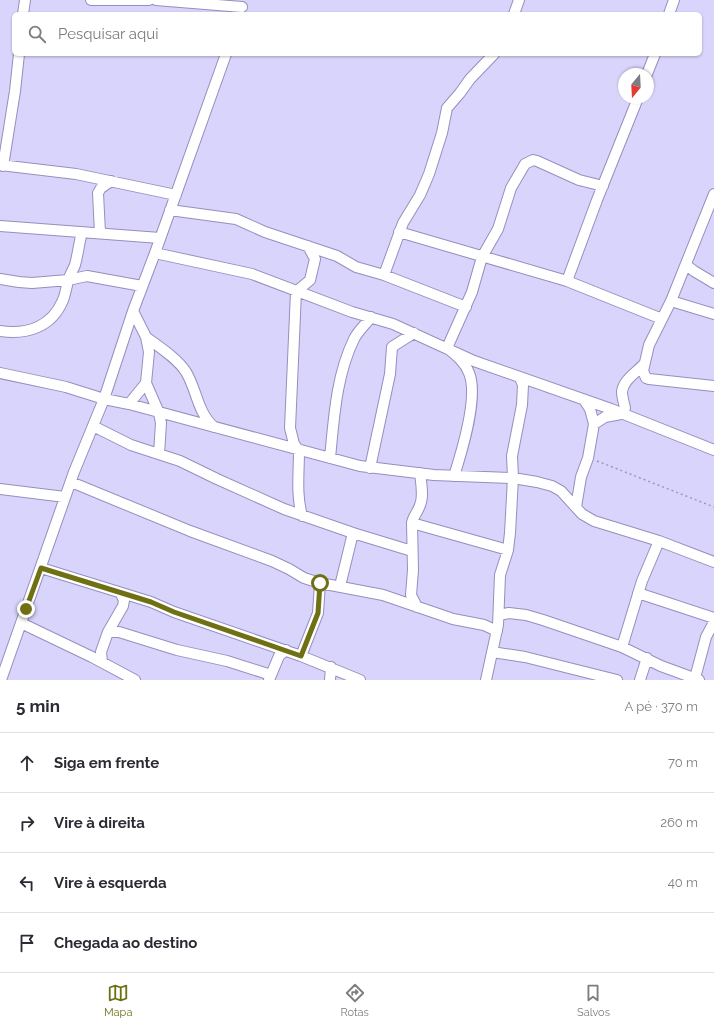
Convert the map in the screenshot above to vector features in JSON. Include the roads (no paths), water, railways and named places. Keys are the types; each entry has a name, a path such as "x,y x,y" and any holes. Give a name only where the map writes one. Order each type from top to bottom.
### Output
{"street":[{"path":"23,12 24,0"},
{"path":"91,0 149,0"},
{"path":"156,0 242,7"},
{"path":"515,12 519,0"},
{"path":"670,12 674,0"},
{"path":"19,56 15,91 2,165 76,174 176,194"},
{"path":"1,680 71,482 104,399 133,311 225,56"},
{"path":"384,275 403,223 420,195 429,174 442,133 447,108 470,79 492,56"},
{"path":"649,68 654,56"},
{"path":"567,281 636,104"},
{"path":"447,348 466,307 482,257 498,229 510,188 525,164 533,160 543,163 579,180 603,186"},
{"path":"100,233 98,193 101,188 111,181"},
{"path":"714,194 671,301 649,345 643,371 646,378 649,379 714,386"},
{"path":"170,210 236,220 265,232 336,256 356,267 384,275 466,307"},
{"path":"0,226 160,238"},
{"path":"0,331 21,333 43,325 52,318 63,301 82,232"},
{"path":"400,232 567,281 662,319"},
{"path":"302,516 298,489 300,450 294,444 290,428 296,292 310,280 315,259 308,246"},
{"path":"155,253 252,274 296,292 414,333 474,361 524,381 584,400 714,450"},
{"path":"686,265 698,274 714,282"},
{"path":"0,279 32,283 68,280 87,276 142,286"},
{"path":"671,301 714,314"},
{"path":"133,311 146,337 149,352 146,383 159,413 161,426 159,454"},
{"path":"330,458 337,391 341,376 354,339 371,317"},
{"path":"370,468 390,374 392,347 414,333"},
{"path":"146,337 185,370 190,378 204,415 208,422 214,427"},
{"path":"447,348 463,361 470,374 472,385 471,403 463,447 454,476"},
{"path":"594,424 605,417 621,414 625,408 622,397 623,389 630,378 644,364"},
{"path":"0,373 66,387 104,399 129,404 370,468 454,476 513,478 537,482 552,486 561,491 582,514 594,521 659,541 714,562"},
{"path":"486,680 497,632 500,575 508,550 513,478 511,465 521,413 524,381"},
{"path":"129,404 146,383"},
{"path":"576,507 581,477 588,458 594,424 590,409 584,400"},
{"path":"93,426 131,445 180,461 216,479 284,509 353,533 412,551"},
{"path":"417,607 411,595 413,570 412,523 422,498 420,473"},
{"path":"71,482 190,531 272,561 304,578 320,583 383,595 453,619 484,626 497,632"},
{"path":"0,489 66,497"},
{"path":"412,523 508,550"},
{"path":"340,586 353,533"},
{"path":"622,647 638,593 659,541"},
{"path":"41,568 121,594 151,602 174,612 286,650 360,680"},
{"path":"301,656 318,613 320,583"},
{"path":"638,593 714,618"},
{"path":"98,657 114,632 114,622 123,606 124,600 121,594"},
{"path":"499,601 518,614"},
{"path":"499,615 509,613 518,614 543,620 622,647 661,666 697,679 706,637 714,622"},
{"path":"21,623 98,657 135,680"},
{"path":"114,632 177,650 233,663 270,677 279,656 286,650"},
{"path":"492,652 525,657 617,680"},
{"path":"640,680 647,658"},
{"path":"330,680 331,667"}]}
